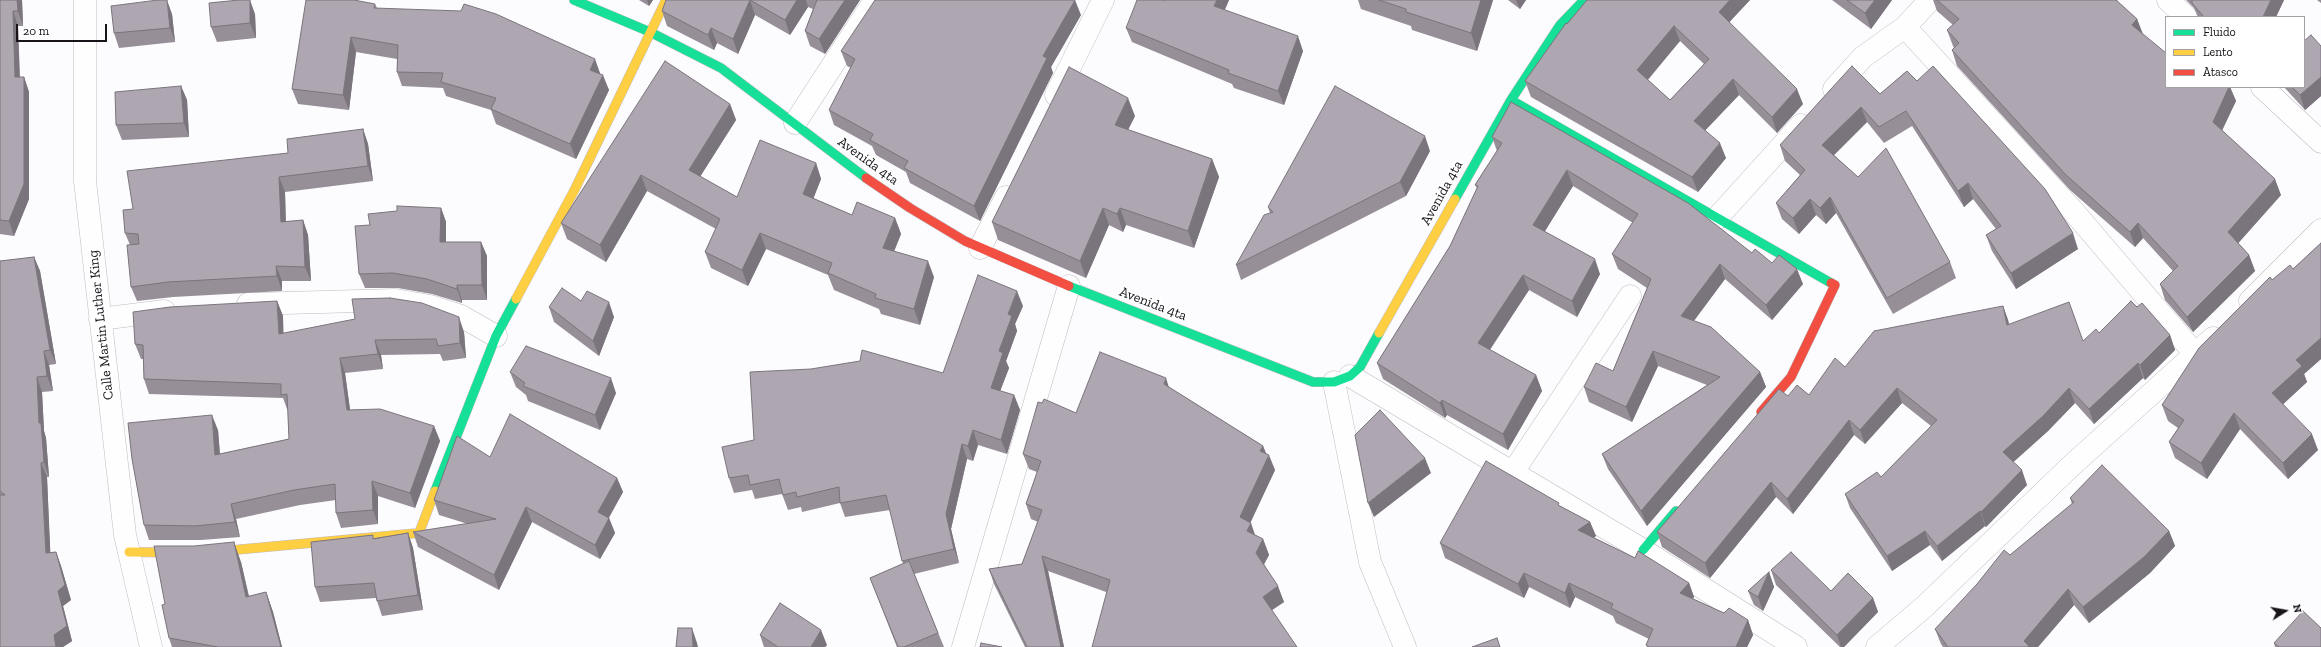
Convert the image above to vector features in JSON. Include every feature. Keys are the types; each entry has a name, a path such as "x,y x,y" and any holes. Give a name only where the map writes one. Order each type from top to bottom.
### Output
{"street":[{"name":"Calle Martin Luther King","path":"85,0 85,181 124,528 151,647"},
{"name":"Avenida 4ta","path":"574,0 650,32 721,68 858,172 910,208 980,248 1069,286 1313,382 1342,379 1360,368 1511,100 1560,25 1584,0"},
{"path":"129,552 201,553 419,533 451,446 496,336 575,189 666,0"},
{"path":"795,124 875,0"},
{"path":"1046,116 1103,0"},
{"path":"1716,219 1863,57 1905,27 1930,0"},
{"path":"2168,0 2185,16"},
{"path":"1905,27 2074,212 2196,355"},
{"path":"2263,88 2321,142"},
{"path":"1511,100 1716,219 1835,285 1791,377 1756,419"},
{"path":"980,248 1015,179"},
{"path":"1877,647 1924,607 2071,466 2196,355 2321,230"},
{"path":"962,647 1069,286"},
{"path":"1513,472 1630,296"},
{"path":"226,306 396,300 430,306 462,316 496,336"},
{"path":"100,319 181,309"},
{"path":"1342,379 1513,472 1643,550 1796,647"},
{"path":"1342,379 1370,562 1405,647"},
{"path":"1643,550 1684,502"}],"building":[{"path":"0,0 17,0 18,11 13,11 15,77 24,77 24,184 9,221 0,220"},
{"path":"167,0 170,28 114,33 111,6"},
{"path":"250,0 250,23 211,27 209,3"},
{"path":"306,0 354,0 375,4 374,8 461,11 464,4 496,14 595,59 590,70 603,75 570,144 491,109 496,98 441,82 443,73 397,72 398,45 351,37 343,95 292,89"},
{"path":"666,0 750,0 733,39 711,28 708,35 662,11"},
{"path":"750,0 797,0 785,20"},
{"path":"817,0 845,0 819,39 805,31"},
{"path":"875,0 1075,0 1043,56 1047,58 974,206 904,168 908,161 870,140 873,134 829,110 855,59 841,51"},
{"path":"1137,0 1217,0 1214,6 1298,36 1278,91 1228,73 1229,70 1126,28"},
{"path":"1379,0 1481,0 1471,33 1406,12 1406,9"},
{"path":"1587,0 1730,0 1719,12 1797,89 1772,117 1733,79 1694,121 1720,143 1692,177 1525,81 1566,23 1567,24","holes":["1674,26 1709,59 1670,100 1637,70"]},
{"path":"1847,0 1875,0 1865,13"},
{"path":"1937,0 2116,0 2137,19 2132,25 2165,52 2165,88 2229,88 2213,122 2275,179 2228,232 2249,255 2187,317 2160,284 2178,266 2138,223 2130,232 2065,174 1952,50 1959,43 1947,30 1959,19"},
{"path":"2192,0 2271,0 2263,16 2203,16 2192,3"},
{"path":"2311,35 2321,46 2321,77 2300,95 2293,88 2305,88 2305,40"},
{"path":"665,61 730,104 689,170 737,197 760,140 816,163 803,194 852,215 857,202 895,218 883,248 928,261 914,309 875,298 876,294 828,273 832,263 760,233 742,270 705,252 720,219 641,175 600,245 561,223"},
{"path":"1852,66 1880,94 1907,71 1917,81 1933,66 2045,189 2073,233 2011,273 1986,235 2001,226 1968,183 1958,191 1906,111 1879,127 1861,107 1822,145 1858,177 1886,148 1950,262 1887,298 1830,197 1820,208 1810,199 1793,218 1776,203 1805,170 1780,145"},
{"path":"1069,67 1128,98 1115,125 1212,159 1188,231 1120,208 1117,214 1103,208 1080,261 992,222"},
{"path":"181,86 184,123 116,125 115,92"},
{"path":"1335,86 1425,136 1400,182 1236,265 1264,215 1273,212 1268,207"},
{"path":"1511,102 1688,203 1752,253 1755,249 1772,263 1779,255 1797,269 1766,305 1720,264 1681,316 1711,327 1760,372 1641,511 1602,454 1720,377 1653,351 1626,407 1584,387 1596,363 1613,371 1651,279 1612,254 1638,214 1567,170 1533,225 1595,259 1572,301 1523,275 1478,343 1536,375 1503,434 1442,400 1440,403 1377,363 1450,246 1478,186 1475,185 1502,143 1492,137"},
{"path":"363,129 368,166 279,177 281,222 303,220 305,267 276,266 277,276 168,282 131,287 127,245 139,244 138,234 125,233 123,210 133,209 127,171 288,153 287,139"},
{"path":"397,206 441,208 440,242 481,242 482,285 457,285 457,289 427,279 393,273 359,274 355,226 370,225 368,214 397,211"},
{"path":"2321,243 2321,338 2296,360 2302,366 2272,393 2312,434 2283,463 2234,413 2201,463 2169,442 2184,420 2162,405 2199,348 2270,277 2272,280 2290,265 2293,269"},
{"path":"34,257 50,350 44,351 47,376 37,377 39,423 41,423 44,462 41,463 46,553 56,552 65,585 58,591 67,626 54,635 56,647 0,647 0,495 5,495 0,491 0,261"},
{"path":"978,275 1017,291 1008,314 1012,316 999,351 1003,353 991,388 1014,395 1001,440 973,430 968,446 962,444 946,514 954,549 902,561 886,495 840,503 839,487 797,497 796,492 783,495 779,479 750,485 748,475 729,478 722,447 754,440 750,372 811,369 860,361 862,350 943,373"},
{"path":"562,288 581,301 587,291 609,302 593,341 549,307"},
{"path":"390,298 422,303 459,317 460,343 438,346 436,339 375,340 378,354 340,358 347,410 380,409 434,426 410,493 372,481 373,510 336,513 335,484 294,490 231,504 235,522 195,526 144,525 132,459 128,423 212,415 215,455 289,439 287,394 281,395 281,384 144,379 143,345 135,344 133,312 170,307 277,301 279,334 355,319 352,299"},
{"path":"2131,301 2137,307 2142,303 2170,335 2140,365 2138,363 2089,409 2069,388 2043,416 2003,452 2022,470 1981,512 1980,511 1937,546 1925,531 1887,556 1845,494 1877,472 1881,477 1937,420 1897,388 1860,430 1849,420 1787,499 1771,482 1705,563 1657,532 1779,389 1788,396 1797,385 1809,395 1835,358 1845,367 1874,331 2003,306 2007,325 2069,302 2083,341 2096,329 2099,333"},
{"path":"526,346 611,378 595,415 523,386 525,383 510,372"},
{"path":"1100,352 1166,378 1164,384 1263,446 1260,451 1269,455 1240,517 1251,523 1247,531 1263,539 1256,553 1278,586 1263,597 1297,647 1092,647 1110,580 1042,556 1061,647 1027,647 989,569 1022,564 1042,510 1026,504 1041,461 1023,454 1038,402 1042,403 1044,399 1076,413"},
{"path":"1380,410 1425,458 1368,503 1355,435"},
{"path":"510,414 617,478 598,512 609,518 595,545 526,507 494,575 413,532 496,519 434,500 457,436 490,457"},
{"path":"1486,461 1559,503 1558,505 1590,522 1578,530 1635,558 1638,551 1689,583 1680,593 1724,613 1729,608 1748,620 1736,647 1649,647 1646,645 1653,629 1611,608 1613,604 1569,583 1565,593 1524,573 1518,584 1440,543"},
{"path":"2102,465 2169,531 2144,557 2083,607 2068,589 2024,641 2029,646 1948,647 1935,629 1977,584 2004,550 2010,555 2074,502 2070,498"},
{"path":"408,533 418,595 377,601 374,583 315,587 311,542 373,535 373,539"},
{"path":"234,542 246,597 266,592 281,647 218,647 169,638 162,605 165,604 154,546 194,546"},
{"path":"1791,552 1831,591 1848,573 1873,598 1837,635 1771,570"},
{"path":"909,561 938,633 904,647 898,647 870,578"},
{"path":"1769,572 1758,597 1748,591"},
{"path":"780,603 821,630 811,647 778,647 760,635"},
{"path":"2303,611 2321,628 2321,647 2279,647 2274,643"},
{"path":"678,628 692,628 693,647 676,647"},
{"path":"1497,638 1500,647 1472,647"},
{"path":"981,643 1002,647 980,647"}],"traffic: fast":[{"path":"574,0 650,32 721,68 866,178"},
{"path":"1455,199 1511,100 1560,25 1584,0"},
{"path":"1511,100 1831,283"},
{"path":"1069,286 1313,382 1334,382 1350,376 1360,367 1379,333"},
{"path":"435,491 496,336 516,299"},
{"path":"1643,550 1676,511"}],"traffic: slow":[{"path":"516,299 575,189 666,0"},
{"path":"1379,333 1455,199"},
{"path":"129,552 201,553 419,533 435,491"}],"traffic: jam":[{"path":"866,178 910,208 965,241 1069,286"},
{"path":"1761,412 1791,377 1835,285 1831,283"}]}
